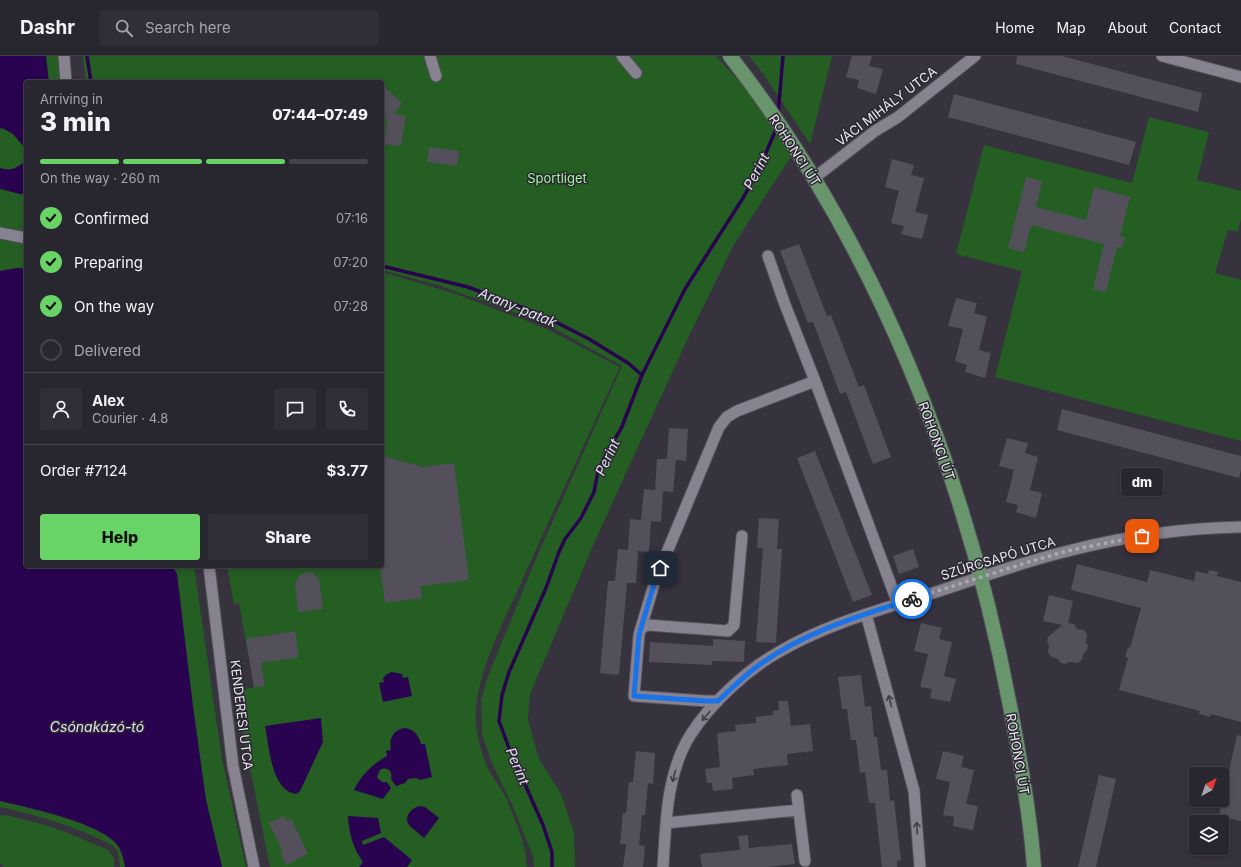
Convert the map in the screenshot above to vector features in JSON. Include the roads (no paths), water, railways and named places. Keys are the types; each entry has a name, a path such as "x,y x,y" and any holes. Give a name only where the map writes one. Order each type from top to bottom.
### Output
{"main road":[{"name":"ROHONCI ÚT","path":"730,56 754,86 801,157 832,209 879,297 904,353 929,416 952,480 982,577 998,642 1019,750 1029,818 1034,867"}],"street":[{"path":"64,56 66,80"},
{"path":"430,56 436,76"},
{"path":"622,56 636,73"},
{"name":"VÁCI MIHÁLY UTCA","path":"814,178 875,131 898,117 975,56"},
{"path":"1162,56 1241,77"},
{"path":"0,233 24,238"},
{"path":"768,256 898,604"},
{"path":"718,701 634,696 639,635 655,581 719,427 727,417 737,411 815,381"},
{"name":"SZŰRCSAPÓ UTCA","path":"663,867 666,823 673,776 688,739 718,701 751,671 775,654 830,627 866,614 1071,550 1158,533 1241,527"},
{"path":"642,628 648,624 728,631 734,625 742,536"},
{"name":"KENDERESI UTCA","path":"209,568 233,766 254,867"},
{"path":"866,614 914,791 920,867"},
{"path":"797,795 804,861"},
{"path":"666,823 798,810"}],"water":[{"path":"0,56 46,56 49,80 24,80 24,147 13,134 2,128 0,129"},
{"path":"24,162 24,194 0,189 0,168 13,169"},
{"name":"Csónakázó-tó","path":"17,268 24,269 24,568 173,568 177,574 206,800 222,867 125,867 119,847 111,838 98,831 82,823 64,817 0,801 0,271"},
{"path":"392,672 402,674 403,678 408,677 412,696 383,702 379,683 384,682 383,678"},
{"path":"321,718 323,742 300,791 296,794 288,791 281,785 276,776 270,755 265,726"},
{"path":"404,728 413,731 417,735 421,744 425,744 432,777 420,780 416,778 408,779 405,783 396,786 391,779 389,770 383,769 380,770 377,777 381,781 387,782 391,788 383,799 354,790 360,779 368,770 387,756 386,751 391,750 390,742 394,733"},
{"path":"420,806 425,807 439,818 424,838 408,824 407,821 410,811"},
{"path":"348,816 378,818 381,833 362,841 363,845 384,837 412,860 407,867 359,867 363,862 352,840"}],"waterway":[{"name":"Arany-patak","path":"87,56 91,80"},
{"name":"Perint","path":"778,115 783,56"},
{"name":"Perint","path":"552,867 552,852 543,825 509,748 499,721 502,695 509,672 546,588 559,552 565,539 581,518 594,492 598,471 609,448 621,429 642,375 685,289 743,198 759,169 777,127"},
{"name":"Arany-patak","path":"384,266 468,287 542,315 589,339 628,363 642,375"}],"place":[{"name":"dm","path":"1142,536"}],"park label":[{"name":"Sportliget","path":"557,178"}]}
